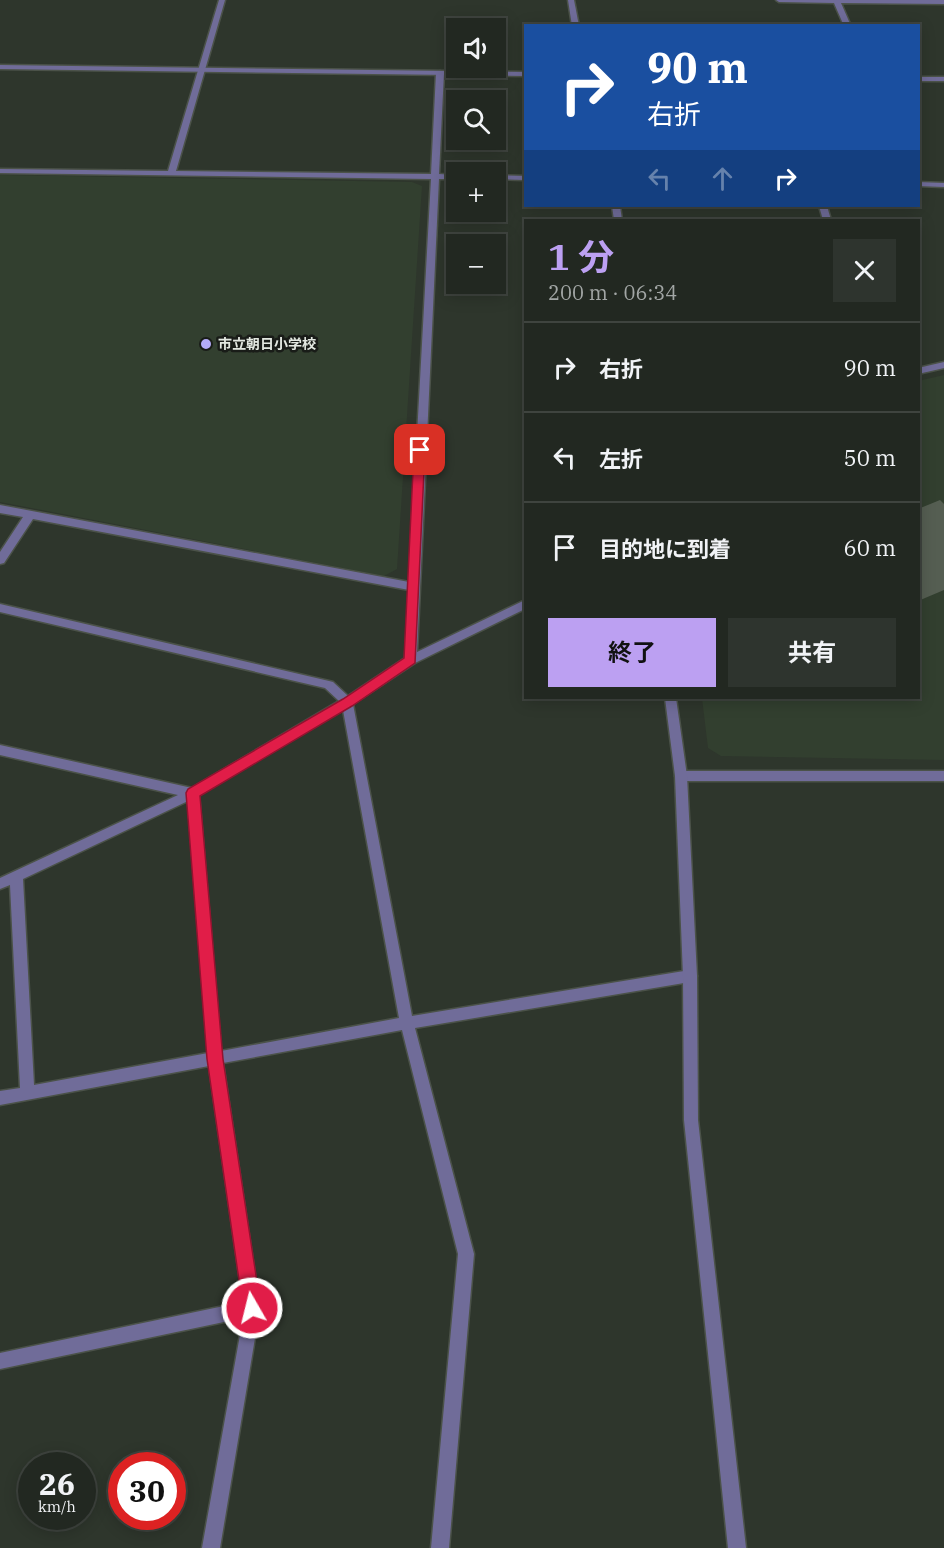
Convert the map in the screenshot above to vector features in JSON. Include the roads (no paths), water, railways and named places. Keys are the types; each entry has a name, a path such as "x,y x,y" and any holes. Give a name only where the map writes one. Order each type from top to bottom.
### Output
{"street":[{"path":"171,173 222,0"},
{"path":"571,0 576,24"},
{"path":"779,0 944,2"},
{"path":"836,1 847,24"},
{"path":"0,67 524,74"},
{"path":"411,660 440,73"},
{"path":"920,79 944,79"},
{"path":"0,171 446,177"},
{"path":"506,177 524,178"},
{"path":"920,184 944,185"},
{"path":"920,371 944,365"},
{"path":"0,509 413,587"},
{"path":"0,560 30,515"},
{"path":"0,884 193,793 347,702 411,660 524,604"},
{"path":"0,608 329,684 347,702 407,1023 466,1254 440,1548"},
{"path":"670,699 681,776 690,975 691,1120 736,1548"},
{"path":"0,750 193,793"},
{"path":"681,776 944,776"},
{"path":"193,793 215,1059 252,1308 211,1548"},
{"path":"16,876 27,1093"},
{"path":"0,1098 407,1023 690,975"},
{"path":"0,1360 252,1308"}],"place":[{"name":"市立朝日小学校","path":"206,344"}]}
